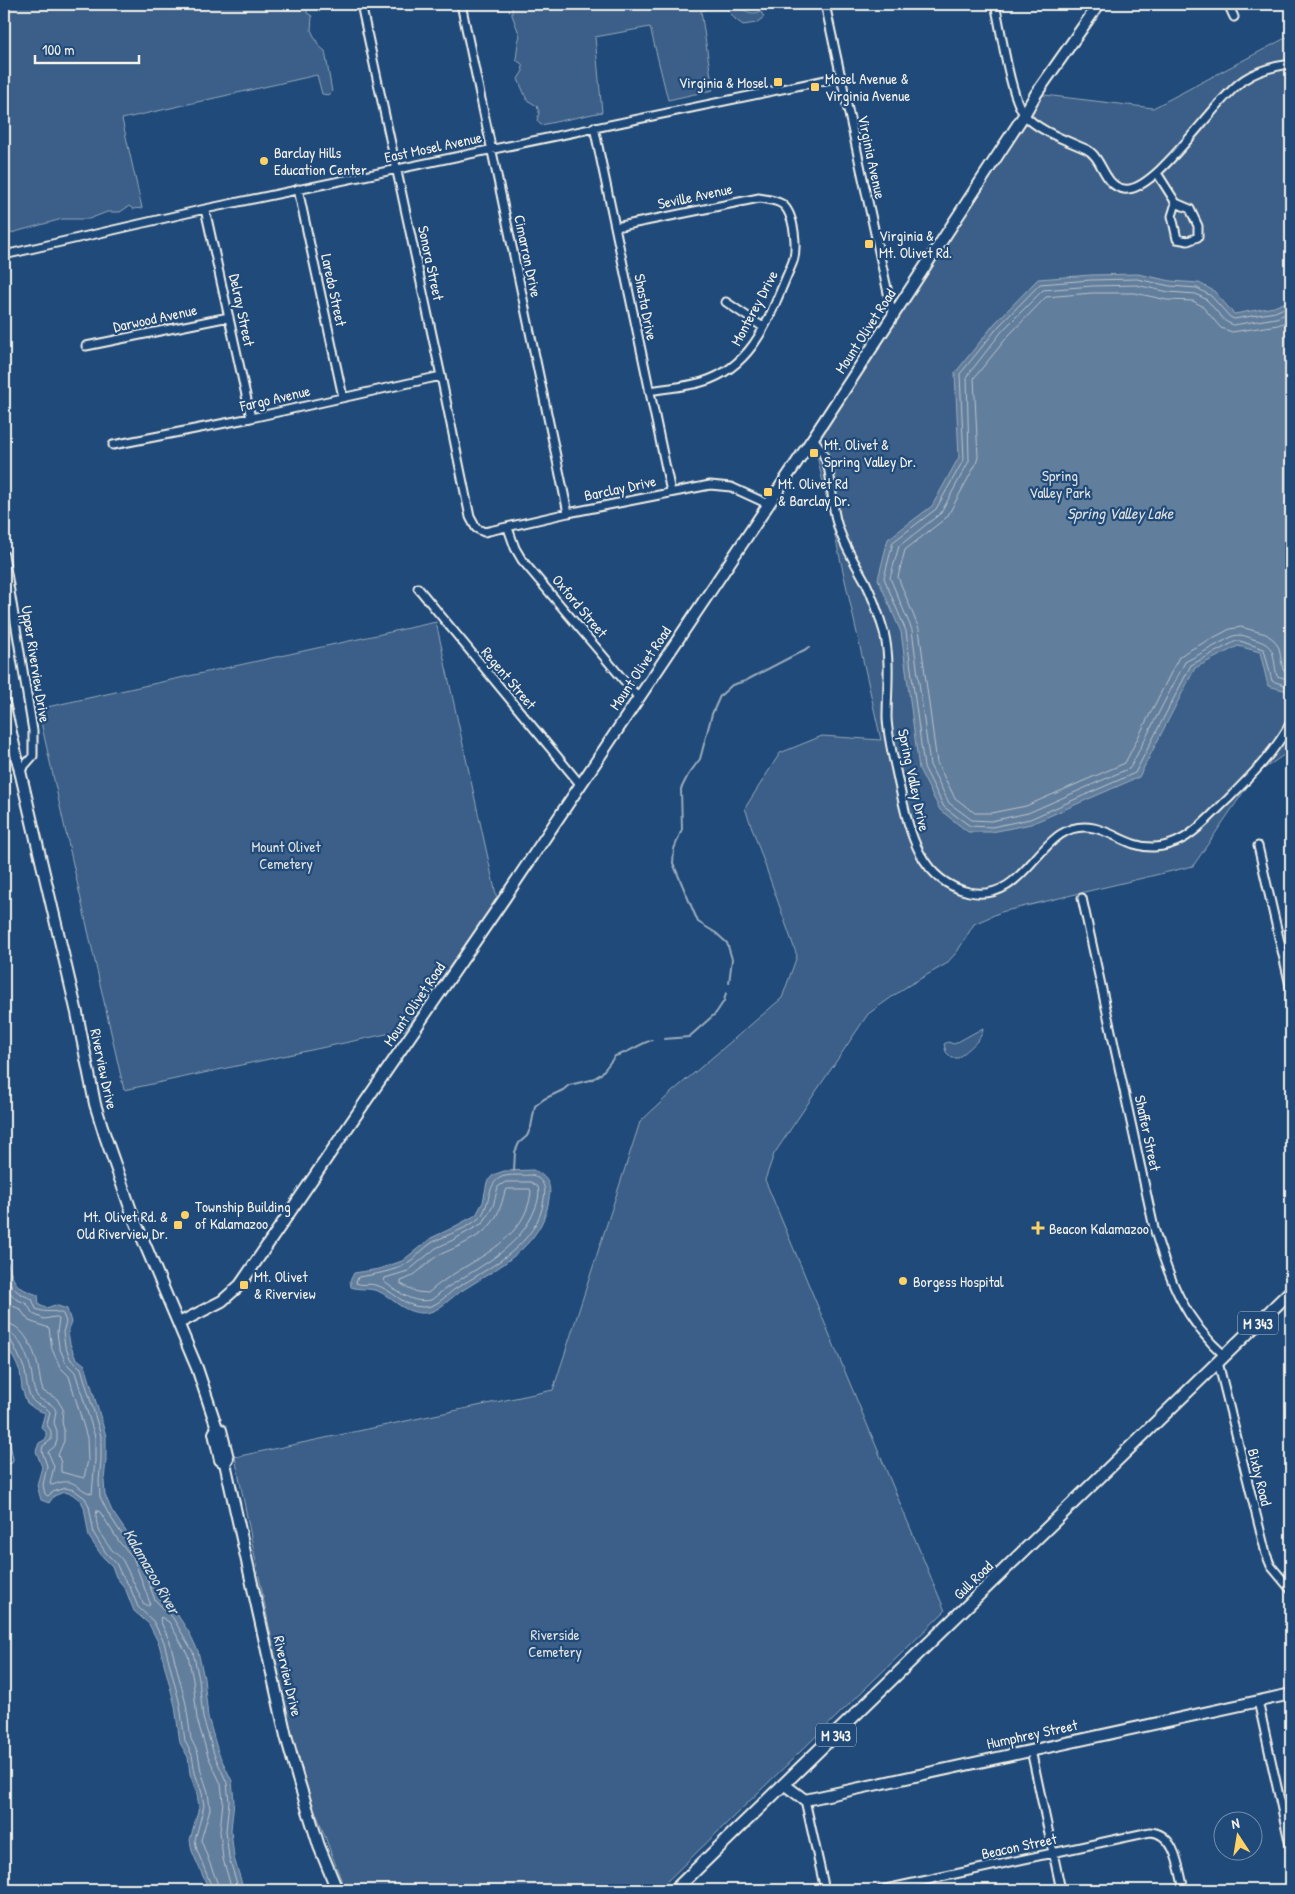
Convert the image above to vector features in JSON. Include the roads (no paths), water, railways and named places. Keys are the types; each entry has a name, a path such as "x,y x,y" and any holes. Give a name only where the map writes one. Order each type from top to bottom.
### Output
{"main road":[{"name":"Gull Road","path":"675,1890 1291,1291"}],"street":[{"name":"Sonora Street","path":"361,4 470,517 476,528"},
{"name":"Cimarron Drive","path":"461,4 568,513"},
{"name":"Virginia Avenue","path":"825,4 893,316"},
{"path":"995,4 1016,98 1024,115 1064,140 1088,150 1093,154 1109,180 1118,188 1131,190 1138,188 1157,173 1236,86 1249,76 1266,69 1291,64"},
{"name":"Mount Olivet Road","path":"179,1323 222,1301 240,1285 504,900 813,438 1036,94 1099,4"},
{"path":"1228,4 1234,17"},
{"name":"East Mosel Avenue","path":"4,255 205,208 840,77"},
{"name":"Shasta Drive","path":"594,127 671,492"},
{"path":"1157,173 1176,203 1190,209 1198,226 1198,237 1188,241 1177,239 1172,216 1176,203"},
{"name":"Laredo Street","path":"298,189 343,397"},
{"name":"Seville Avenue","path":"616,227 746,199 759,198 780,203"},
{"name":"Monterey Drive","path":"649,391 701,382 730,370 750,350 763,327 794,259 793,228 789,214 780,203"},
{"name":"Delray Street","path":"205,208 251,418"},
{"path":"726,302 763,327"},
{"name":"Darwood Avenue","path":"86,346 229,317"},
{"name":"Fargo Avenue","path":"114,445 251,418 441,376"},
{"name":"Spring Valley Drive","path":"813,438 824,454 828,464 836,520 844,542 874,602 884,632 889,674 889,738 912,836 926,864 948,883 969,892 984,893 999,890 1013,882 1054,840 1072,829 1095,828 1128,844 1146,847 1162,846 1178,841 1202,824 1264,762 1280,743 1291,722"},
{"name":"Barclay Drive","path":"476,528 484,532 508,528 568,513 702,486 731,487 768,504"},
{"name":"Oxford Street","path":"508,528 522,560 638,697"},
{"name":"Upper Riverview Drive","path":"4,555 33,731 33,756 19,772"},
{"name":"Regent Street","path":"418,588 580,784"},
{"name":"Riverview Drive","path":"4,703 102,1128 120,1185 198,1368 217,1428 214,1433 220,1460 225,1463 286,1736 317,1838 337,1890"},
{"path":"1258,846 1291,990"},
{"name":"Shaffer Street","path":"1082,898 1154,1228 1162,1256 1173,1285 1191,1319 1221,1359"},
{"name":"Bixby Road","path":"1221,1359 1266,1554 1271,1566 1291,1590"},
{"name":"Humphrey Street","path":"805,1800 1291,1694"},
{"path":"1258,1700 1291,1850"},
{"path":"1031,1750 1061,1890"},
{"path":"785,1785 805,1800 825,1890"},
{"name":"Beacon Street","path":"881,1890 1140,1833 1156,1832 1162,1834 1173,1850 1184,1890"}],"water":[{"name":"Spring Valley Lake","path":"1138,274 1171,281 1199,283 1214,291 1234,314 1274,307 1291,300 1291,692 1268,686 1260,652 1238,646 1195,668 1139,777 1031,824 992,832 968,832 940,810 919,769 901,632 878,579 888,539 932,506 959,457 955,373 995,323 1038,279"},
{"path":"533,1170 545,1178 550,1189 545,1216 537,1231 514,1256 438,1308 425,1313 417,1312 403,1307 380,1292 351,1287 350,1281 354,1273 379,1269 402,1261 431,1238 476,1215 483,1202 487,1182 493,1175 504,1171"},
{"path":"4,1254 14,1280 21,1288 38,1295 39,1305 46,1308 55,1305 67,1309 71,1322 68,1332 70,1344 75,1357 85,1365 106,1436 105,1495 112,1511 142,1551 160,1598 177,1614 198,1651 204,1678 208,1717 218,1752 232,1781 234,1801 231,1830 234,1858 244,1890 209,1890 192,1851 190,1840 199,1807 197,1794 190,1774 188,1757 180,1743 175,1706 159,1644 149,1624 134,1611 125,1588 116,1577 112,1566 102,1556 89,1537 84,1507 81,1501 72,1494 64,1492 54,1496 49,1503 41,1500 37,1485 42,1467 36,1451 39,1443 46,1439 46,1432 41,1427 45,1413 27,1403 22,1389 20,1371 4,1339"}],"waterway":[{"path":"729,983 732,959 727,943 716,933 698,922 673,863 674,849 682,829 681,789 688,775 700,759 712,714 720,696 732,685 745,681 810,647"},
{"path":"664,1039 689,1037 716,1013 724,1001 726,993"},
{"path":"514,1171 515,1152 531,1127 535,1106 569,1085 591,1080 601,1074 615,1056 652,1040"}],"place":[{"name":"Virginia & Mosel","path":"778,82"},
{"name":"Mosel Avenue & Virginia Avenue","path":"815,87"},
{"name":"Barclay Hills Education Center","path":"264,161"},
{"name":"Virginia & Mt. Olivet Rd.","path":"869,244"},
{"name":"Mt. Olivet & Spring Valley Dr.","path":"814,453"},
{"name":"Mt. Olivet Rd & Barclay Dr.","path":"768,492"},
{"name":"Township Building of Kalamazoo","path":"185,1215"},
{"name":"Mt. Olivet Rd. & Old Riverview Dr.","path":"178,1225"},
{"name":"Beacon Kalamazoo","path":"1038,1228"},
{"name":"Borgess Hospital","path":"903,1281"},
{"name":"Mt. Olivet & Riverview","path":"244,1285"}],"park label":[{"name":"Spring Valley Park","path":"1060,484"},
{"name":"Mount Olivet Cemetery","path":"286,854"},
{"name":"Riverside Cemetery","path":"555,1642"}],"water label":[{"name":"Kalamazoo River","path":"152,1571"}]}
